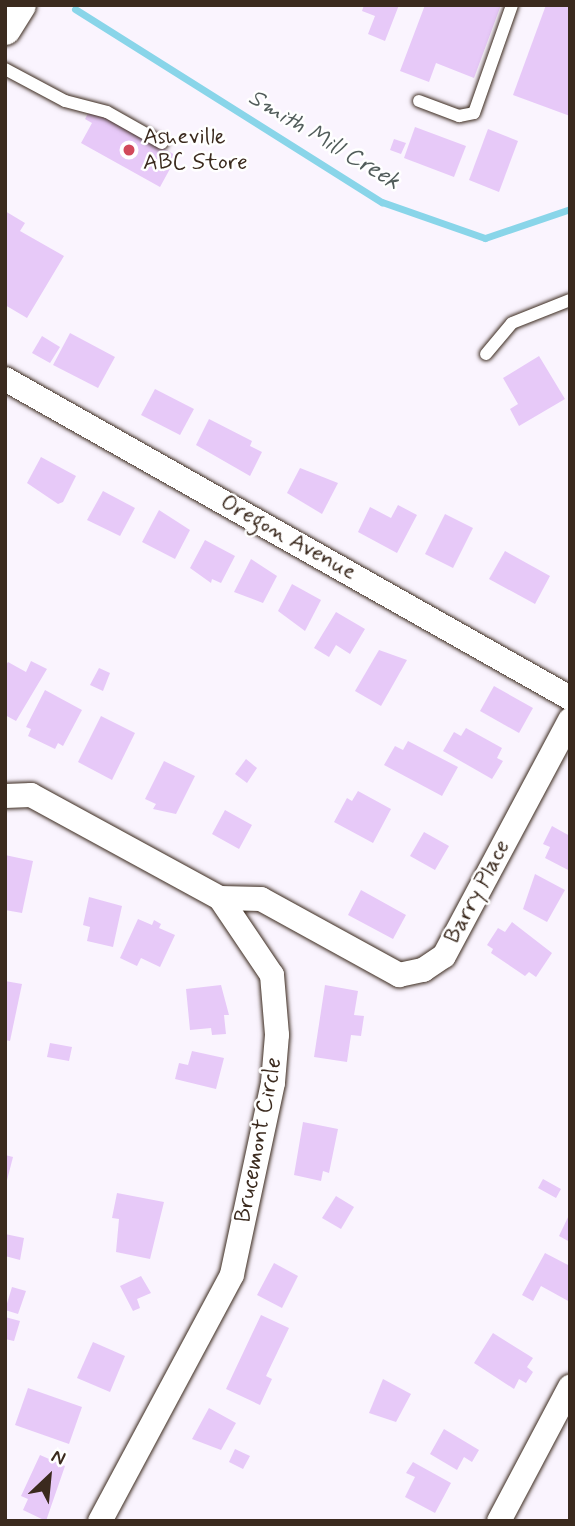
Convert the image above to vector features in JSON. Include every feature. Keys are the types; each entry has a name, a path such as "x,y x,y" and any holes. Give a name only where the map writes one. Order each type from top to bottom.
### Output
{"street":[{"path":"5,29 20,5"},
{"name":"Oregon Avenue","path":"5,379 570,698"},
{"name":"Barry Place","path":"220,898 261,899 399,975 423,970 443,956 570,720"},
{"name":"Brucemont Circle","path":"5,796 31,795 220,898 272,975 278,1035 274,1083 232,1275 100,1521"},
{"path":"499,1521 570,1387"}],"lane":[{"path":"419,101 459,116 474,113 511,17 512,5"},
{"path":"5,69 65,101 107,112 162,143"},
{"path":"486,355 512,323 570,300"}],"building":[{"path":"364,5 399,5 385,41 368,34 375,16 362,11"},
{"path":"425,5 501,5 474,78 436,63 429,82 400,71"},
{"path":"546,5 570,5 570,116 513,95"},
{"name":"Asheville ABC Store","path":"91,108 177,156 160,187 81,143 92,123 85,119"},
{"path":"415,127 466,146 454,177 404,158"},
{"path":"488,129 518,141 499,192 469,180"},
{"path":"394,139 406,143 401,154 390,150"},
{"path":"5,211 25,223 20,231 64,256 27,318 5,305"},
{"path":"70,333 115,357 98,388 53,365"},
{"path":"42,336 60,347 50,363 32,353"},
{"path":"539,356 565,399 519,426 510,409 518,404 503,378"},
{"path":"155,389 194,409 180,435 141,415"},
{"path":"209,419 252,441 250,446 262,452 250,476 196,445"},
{"path":"41,457 76,476 63,502 58,504 27,483"},
{"path":"300,468 338,483 322,514 287,493"},
{"path":"103,491 135,508 120,536 87,520"},
{"path":"398,505 417,515 397,553 358,532 370,507 391,518"},
{"path":"159,510 190,530 175,559 142,542"},
{"path":"445,514 473,528 453,568 425,554"},
{"path":"205,540 235,556 221,583 212,579 211,583 190,568"},
{"path":"505,551 550,576 535,604 489,579"},
{"path":"251,559 277,576 263,603 234,592"},
{"path":"292,584 321,600 305,631 278,611"},
{"path":"336,612 365,629 350,654 336,645 329,657 314,648"},
{"path":"379,650 407,660 381,706 355,691"},
{"path":"31,661 47,669 16,721 5,715 5,667 8,662 26,672"},
{"path":"99,668 110,673 103,691 90,685"},
{"path":"494,686 533,708 519,733 480,711"},
{"path":"45,690 82,710 63,746 58,743 55,749 28,736 31,729 26,727"},
{"path":"101,716 135,733 112,780 78,762"},
{"path":"466,728 502,748 497,758 503,761 492,779 443,751 454,732 461,736"},
{"path":"408,741 458,767 442,796 384,765 395,746 403,750"},
{"path":"246,759 257,768 247,783 235,774"},
{"path":"164,761 195,776 176,814 153,809 156,804 145,799"},
{"path":"358,791 391,809 373,843 334,822 347,798 352,801"},
{"path":"225,810 252,825 239,849 212,834"},
{"path":"552,826 570,836 570,871 545,858 550,847 543,844"},
{"path":"424,832 449,846 435,870 410,856"},
{"path":"5,855 33,861 22,913 5,910"},
{"path":"535,874 565,890 547,922 523,909"},
{"path":"361,890 406,915 393,939 348,915"},
{"path":"89,897 122,906 113,947 87,941 90,927 83,925"},
{"path":"138,919 152,925 154,920 161,924 159,928 175,935 160,967 141,958 137,966 120,958"},
{"path":"512,922 552,953 536,977 529,972 525,976 491,953 493,949 487,945 498,928 505,932"},
{"path":"5,981 22,984 10,1041 5,1040"},
{"path":"221,985 229,1015 224,1015 226,1034 212,1035 211,1028 190,1030 186,989"},
{"path":"325,985 358,991 354,1015 364,1016 361,1036 351,1035 347,1062 314,1057"},
{"path":"50,1043 72,1047 69,1061 47,1057"},
{"path":"192,1051 224,1058 216,1089 175,1079 179,1063 188,1065"},
{"path":"303,1122 338,1129 329,1173 323,1171 321,1181 294,1175"},
{"path":"5,1155 13,1157 6,1184 5,1184"},
{"path":"543,1179 561,1189 556,1198 538,1188"},
{"path":"117,1193 164,1202 150,1259 116,1252 119,1219 112,1218"},
{"path":"336,1196 354,1207 341,1229 322,1218"},
{"path":"570,1213 570,1242 559,1236"},
{"path":"5,1234 24,1238 20,1260 5,1256"},
{"path":"545,1253 570,1266 570,1302 541,1286 533,1301 522,1295"},
{"path":"274,1263 298,1276 282,1308 257,1295"},
{"path":"141,1276 151,1293 137,1299 140,1308 133,1311 120,1286"},
{"path":"12,1287 26,1291 18,1314 5,1310"},
{"path":"261,1315 289,1328 266,1376 272,1379 260,1405 226,1389"},
{"path":"5,1317 20,1321 14,1341 5,1339"},
{"path":"493,1333 533,1358 527,1367 533,1372 526,1383 519,1379 514,1389 474,1363"},
{"path":"93,1342 125,1356 110,1392 77,1378"},
{"path":"383,1379 411,1394 396,1422 369,1413"},
{"path":"28,1388 82,1407 69,1444 15,1425"},
{"path":"209,1408 236,1423 221,1450 192,1439"},
{"path":"444,1429 479,1450 472,1462 464,1457 457,1470 430,1454"},
{"path":"235,1449 250,1456 243,1469 229,1462"},
{"path":"40,1455 65,1466 46,1521 23,1510 28,1499 21,1496"},
{"path":"413,1462 451,1483 435,1513 405,1497 415,1477 406,1473"}],"waterway":[{"name":"Smith Mill Creek","path":"75,9 382,202 485,238 570,209"}],"place":[{"name":"Asheville ABC Store","path":"129,150"}]}
